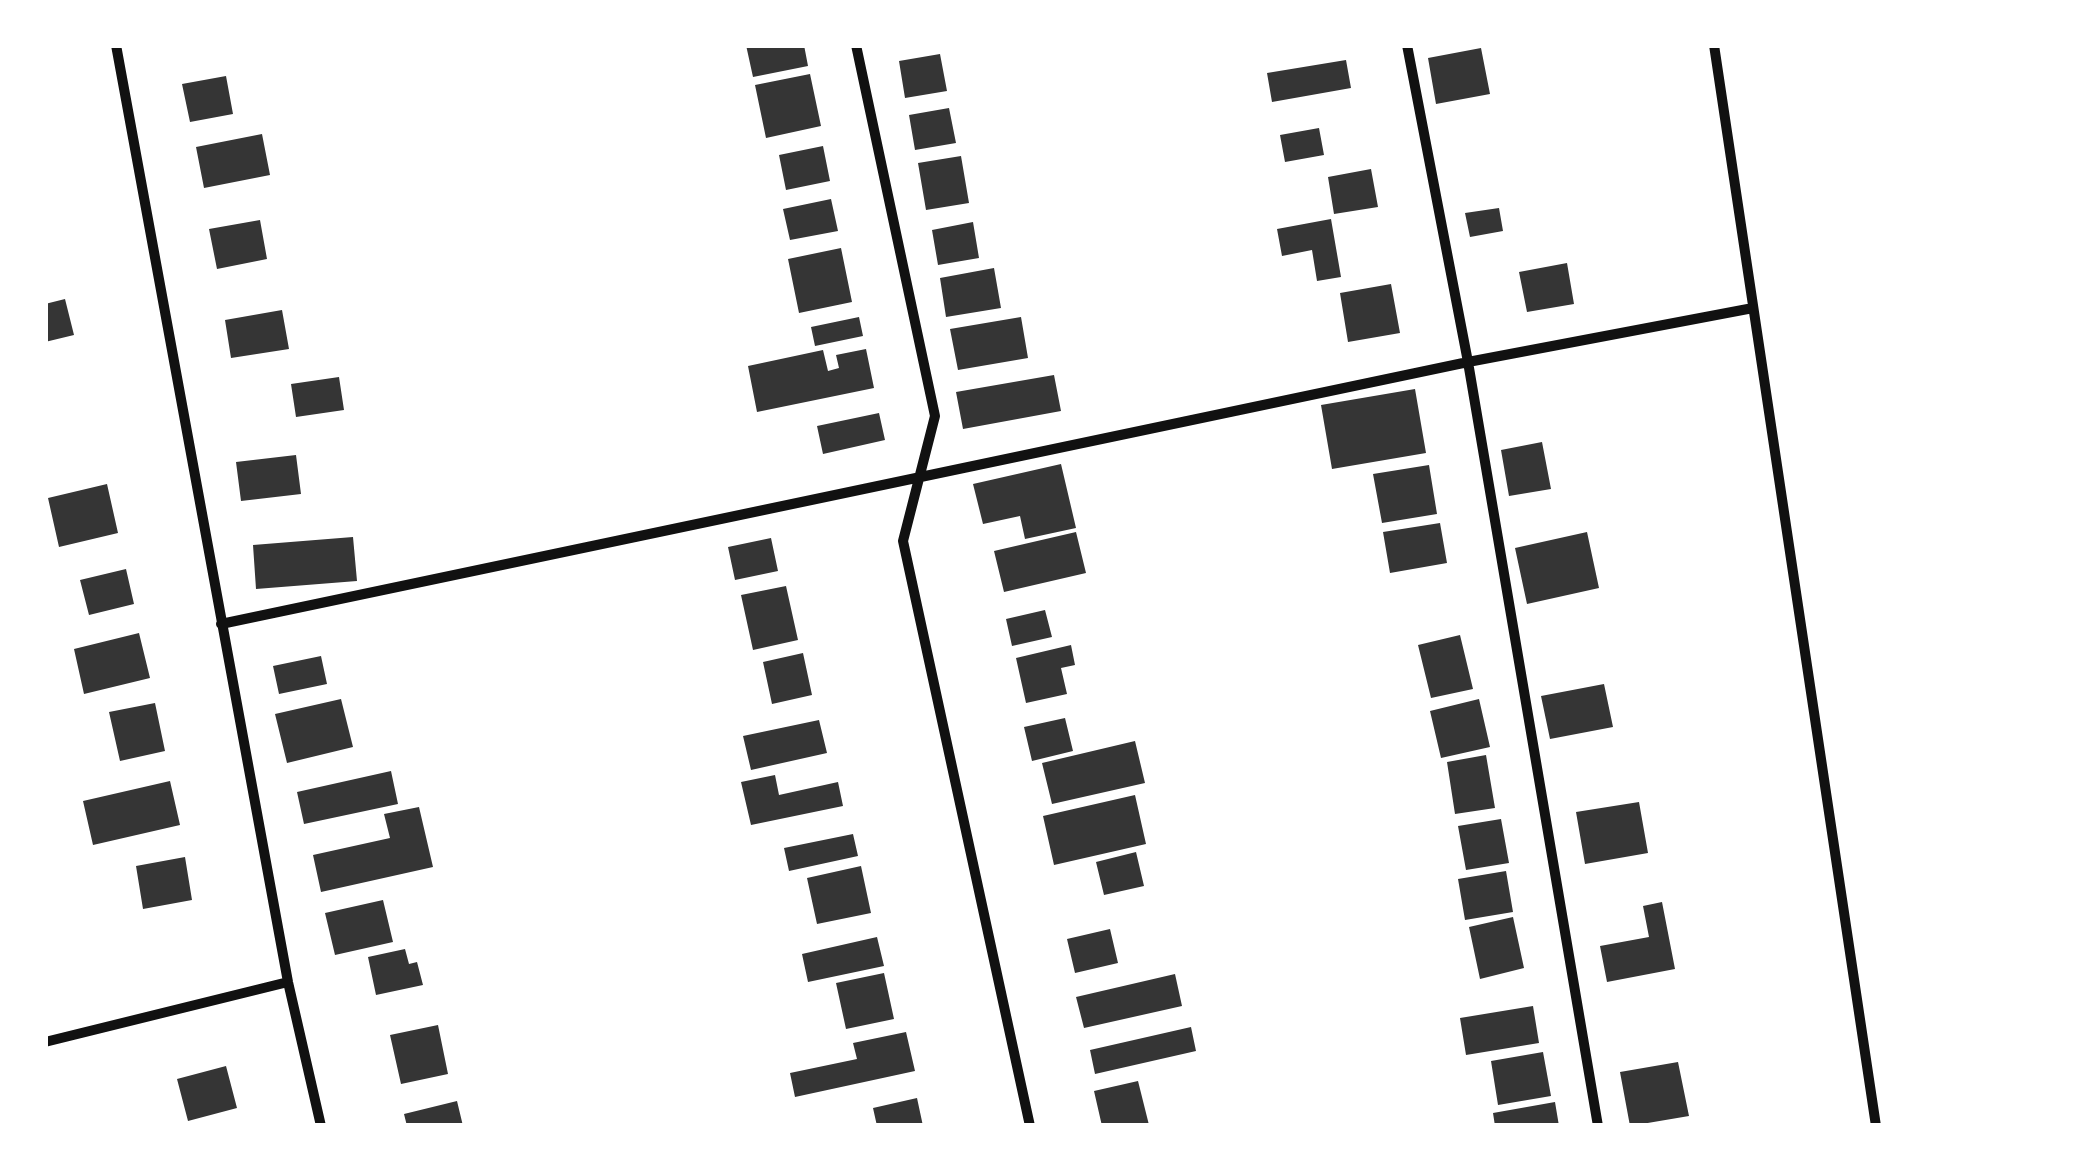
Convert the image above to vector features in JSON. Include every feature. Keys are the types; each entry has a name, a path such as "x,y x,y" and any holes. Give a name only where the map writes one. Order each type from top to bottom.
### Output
{"street":[{"path":"116,45 288,982 320,1126"},
{"path":"856,45 935,416 902,541 1030,1126"},
{"path":"1407,45 1468,362 1598,1126"},
{"path":"1714,45 1876,1126"},
{"path":"221,624 1468,362 1754,308"},
{"path":"45,1042 288,982"}],"building":[{"path":"746,45 804,45 808,66 753,77"},
{"path":"1481,48 1490,94 1436,104 1428,58"},
{"path":"940,54 947,91 905,98 899,61"},
{"path":"1346,60 1351,88 1272,102 1267,73"},
{"path":"810,74 821,126 766,138 755,85"},
{"path":"226,76 233,114 190,122 182,84"},
{"path":"949,108 956,143 915,150 909,115"},
{"path":"1319,128 1324,155 1285,162 1280,135"},
{"path":"262,134 270,175 204,188 196,147"},
{"path":"823,146 830,181 786,190 779,155"},
{"path":"961,156 969,203 926,210 918,163"},
{"path":"1371,169 1378,207 1334,214 1328,177"},
{"path":"831,199 838,231 790,240 783,209"},
{"path":"1499,208 1503,231 1470,237 1465,213"},
{"path":"1331,219 1341,277 1317,281 1312,250 1282,256 1277,229"},
{"path":"260,220 267,259 217,269 209,229"},
{"path":"973,222 979,258 938,265 932,230"},
{"path":"841,248 852,302 799,313 788,259"},
{"path":"1567,263 1574,304 1527,312 1519,272"},
{"path":"994,268 1001,308 946,317 940,278"},
{"path":"1391,284 1400,333 1348,342 1340,293"},
{"path":"65,299 74,335 45,342 45,304"},
{"path":"282,310 289,349 231,358 225,320"},
{"path":"859,317 863,336 815,346 811,327"},
{"path":"1021,317 1028,358 958,370 950,329"},
{"path":"866,349 874,388 757,412 748,366 823,350 828,371 839,368 836,355"},
{"path":"1054,375 1061,411 963,429 956,392"},
{"path":"339,377 344,410 296,417 291,384"},
{"path":"1415,389 1426,453 1332,469 1321,405"},
{"path":"879,413 885,440 823,454 817,426"},
{"path":"1542,442 1551,489 1509,496 1501,450"},
{"path":"296,455 301,494 241,501 236,462"},
{"path":"1061,464 1076,528 1025,539 1020,516 983,524 973,484"},
{"path":"1429,465 1437,514 1382,523 1373,474"},
{"path":"107,484 118,533 59,547 48,498"},
{"path":"1440,523 1447,563 1390,573 1383,532"},
{"path":"1076,532 1086,573 1004,592 994,551"},
{"path":"1587,532 1599,588 1527,604 1515,548"},
{"path":"353,537 357,581 256,589 253,545"},
{"path":"771,538 778,571 735,580 728,547"},
{"path":"126,569 134,604 89,615 80,580"},
{"path":"786,586 798,640 753,650 741,595"},
{"path":"1045,610 1052,637 1012,646 1006,619"},
{"path":"139,633 150,678 84,694 74,649"},
{"path":"1460,635 1473,689 1431,698 1418,645"},
{"path":"1071,645 1075,665 1061,668 1067,694 1026,703 1016,658"},
{"path":"803,653 812,695 772,704 763,662"},
{"path":"321,656 327,684 279,694 273,666"},
{"path":"1604,684 1613,727 1550,739 1541,696"},
{"path":"341,699 353,747 287,763 275,714"},
{"path":"1479,699 1490,747 1441,758 1430,711"},
{"path":"155,703 165,751 120,761 109,712"},
{"path":"1065,718 1073,751 1032,761 1024,727"},
{"path":"819,720 827,753 751,770 743,736"},
{"path":"1135,741 1145,783 1052,804 1042,763"},
{"path":"1486,755 1495,808 1455,814 1447,762"},
{"path":"391,771 398,804 304,824 297,792"},
{"path":"775,775 779,795 838,782 843,806 751,825 741,782"},
{"path":"170,781 180,825 93,845 83,801"},
{"path":"1135,795 1146,844 1054,865 1043,816"},
{"path":"1639,802 1648,853 1585,864 1576,812"},
{"path":"419,807 433,867 321,892 313,855 390,838 384,814"},
{"path":"1501,819 1509,863 1466,870 1458,826"},
{"path":"853,834 858,856 789,871 784,848"},
{"path":"1136,852 1144,886 1104,895 1096,862"},
{"path":"185,857 192,900 143,909 136,866"},
{"path":"861,866 871,913 817,924 807,878"},
{"path":"1506,871 1513,912 1465,920 1458,879"},
{"path":"383,900 393,942 335,955 325,913"},
{"path":"1662,902 1675,969 1607,982 1600,946 1649,937 1643,906"},
{"path":"1513,917 1524,968 1480,979 1469,927"},
{"path":"1110,929 1118,963 1075,973 1067,939"},
{"path":"877,937 884,966 808,982 802,954"},
{"path":"405,949 409,964 417,962 423,985 376,995 368,957"},
{"path":"884,973 894,1019 846,1029 836,983"},
{"path":"1175,974 1182,1006 1084,1028 1076,997"},
{"path":"1533,1006 1539,1043 1466,1055 1460,1018"},
{"path":"438,1025 448,1074 401,1084 390,1035"},
{"path":"1191,1027 1196,1051 1095,1074 1090,1050"},
{"path":"906,1032 915,1071 795,1097 790,1073 857,1059 853,1043"},
{"path":"1543,1052 1551,1096 1498,1105 1491,1061"},
{"path":"1678,1062 1689,1116 1630,1126 1620,1072"},
{"path":"226,1066 237,1108 188,1121 177,1079"},
{"path":"1138,1081 1149,1125 1102,1126 1094,1091"},
{"path":"917,1098 923,1126 877,1126 873,1108"},
{"path":"457,1101 463,1126 407,1126 404,1114"},
{"path":"1555,1102 1559,1126 1495,1126 1493,1113"}]}
